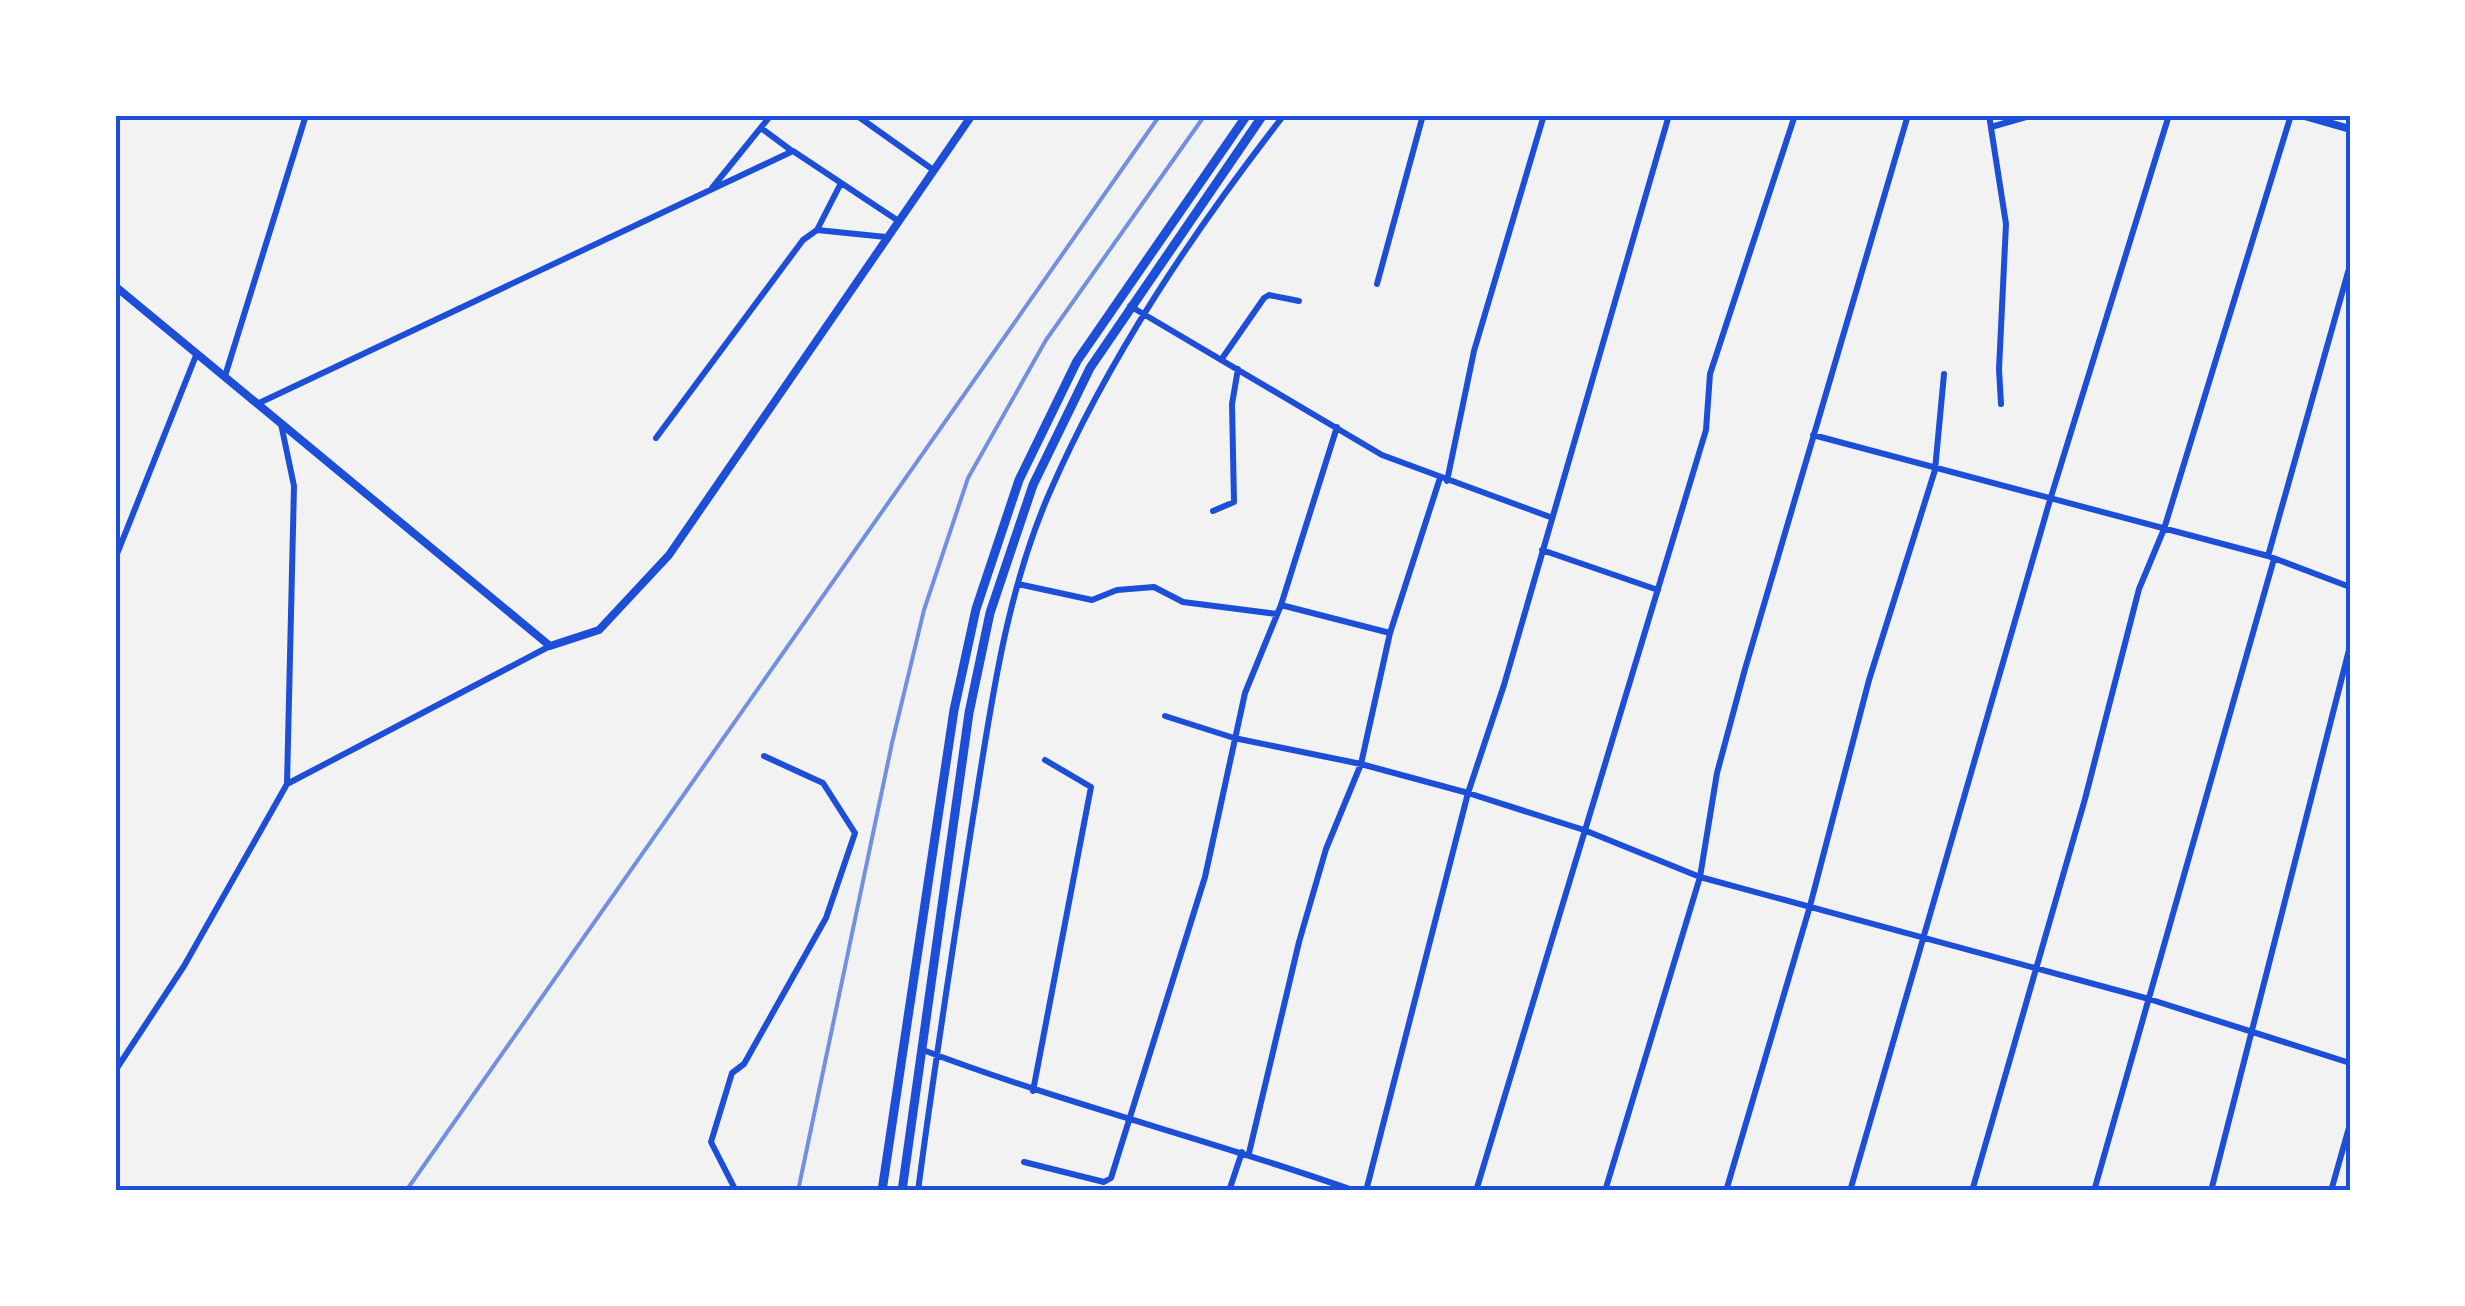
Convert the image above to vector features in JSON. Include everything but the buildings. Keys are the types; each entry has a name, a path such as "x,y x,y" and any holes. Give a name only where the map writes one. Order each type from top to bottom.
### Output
{"main road":[{"path":"882,1191 954,710 976,609 1019,480 1076,360 1247,115"},
{"path":"902,1191 969,712 990,612 1033,485 1090,368 1262,115"}],"street":[{"path":"225,376 306,115"},
{"path":"709,192 771,115"},
{"path":"856,115 932,169"},
{"path":"918,1191 994,689 1018,584 1049,495 1143,314 1284,115"},
{"path":"1377,284 1423,115"},
{"path":"1229,1191 1245,1152 1326,849 1361,764 1390,633 1444,479 1474,351 1544,115"},
{"path":"1366,1191 1468,792 1504,685 1669,115"},
{"path":"1476,1191 1706,430 1710,374 1796,115"},
{"path":"1604,1191 1700,877 1718,773 1908,115"},
{"path":"1989,115 2006,224 1998,369 2001,404"},
{"path":"1991,127 2033,115"},
{"path":"1850,1191 2050,500 2169,115"},
{"path":"1972,1191 2139,589 2164,529 2292,115"},
{"path":"2301,115 2350,129"},
{"path":"287,784 550,646 599,630 668,555 969,116"},
{"path":"1256,124 1269,134"},
{"path":"761,128 897,220"},
{"path":"257,404 794,152"},
{"path":"656,438 803,240 816,230 840,184"},
{"path":"816,230 886,237"},
{"path":"2094,1191 2350,264"},
{"path":"115,286 550,646"},
{"path":"1222,360 1269,294 1299,300"},
{"path":"1130,306 1382,455 1550,518"},
{"path":"115,558 197,353"},
{"path":"1212,511 1234,502 1232,404 1238,370"},
{"path":"1726,1191 1810,906 1870,680 1935,470 1944,374"},
{"path":"115,1070 184,966 287,784 294,486 281,424"},
{"path":"1024,1162 1104,1182 1111,1178 1204,877 1244,693 1278,614 1337,428"},
{"path":"1813,434 1935,470 2271,557 2350,587"},
{"path":"1542,550 1658,590"},
{"path":"1018,584 1092,600 1117,590 1154,588 1184,602 1278,614"},
{"path":"1280,605 1390,633"},
{"path":"2210,1191 2350,646"},
{"path":"1164,716 1234,738 1361,764 1468,792 1584,830 1700,877 2149,999 2350,1063"},
{"path":"736,1191 711,1142 732,1074 744,1064 826,918 855,833 823,783 764,756"},
{"path":"1033,1091 1092,786 1045,760"},
{"path":"923,1050 1033,1091 1245,1152 1354,1191"},
{"path":"2331,1191 2350,1124"}],"railway":[{"path":"406,1191 1160,115"},
{"path":"798,1191 892,743 924,610 968,478 1046,340 1205,115"}]}
